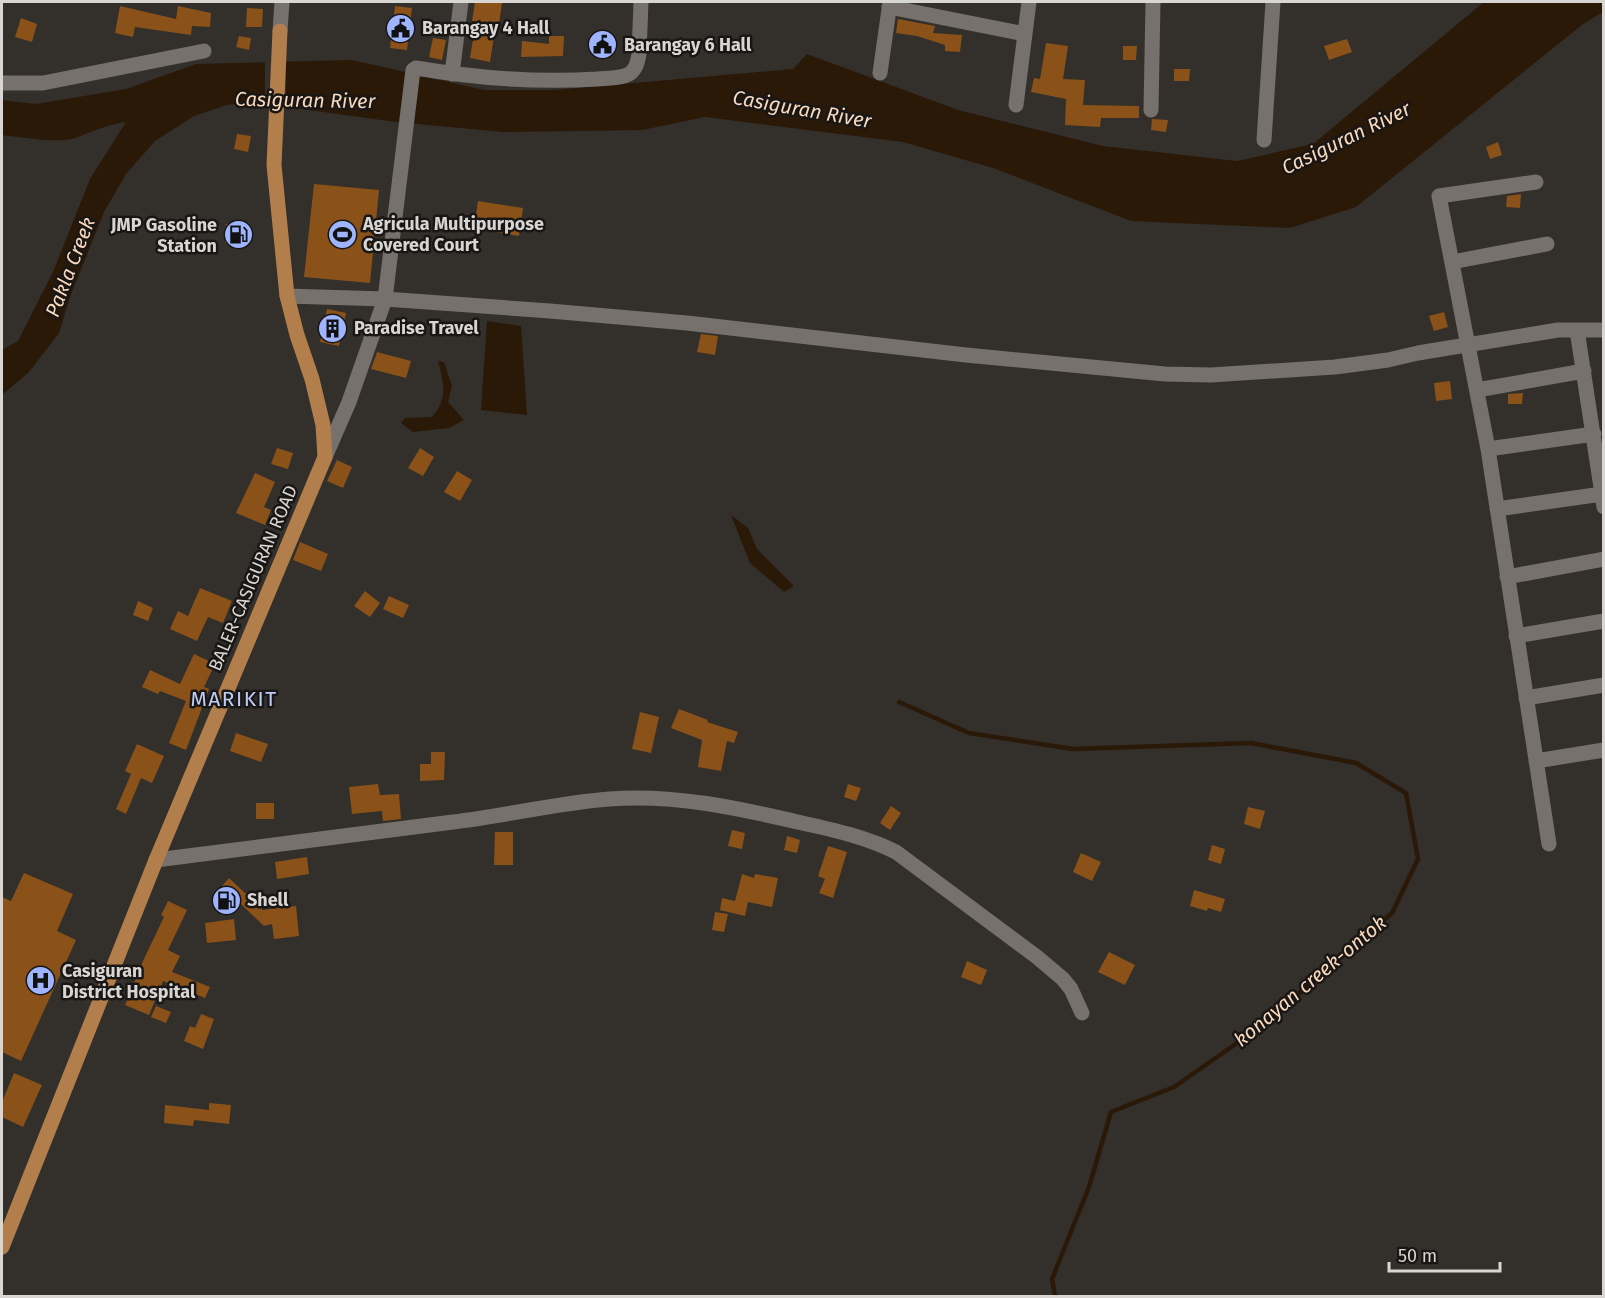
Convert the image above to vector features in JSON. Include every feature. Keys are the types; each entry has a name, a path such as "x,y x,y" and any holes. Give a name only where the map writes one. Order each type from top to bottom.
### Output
{"main road":[{"name":"BALER-CASIGURAN ROAD","path":"2,1247 156,860 325,457 323,425 287,296 274,165 280,31"}],"street":[{"path":"280,31 282,2"},
{"path":"452,74 461,2"},
{"path":"325,457 349,402 385,299 412,73 416,68 452,74 547,81 616,78 628,74 638,62 641,2"},
{"path":"1016,105 1029,2"},
{"path":"1151,110 1153,2"},
{"path":"1264,141 1273,2"},
{"path":"880,73 890,4 1025,34"},
{"path":"2,83 43,83 204,51"},
{"path":"1536,182 1439,196 1488,449 1549,844"},
{"path":"1452,262 1547,244"},
{"path":"287,296 385,299 687,323 966,355 1165,374 1211,375 1335,367 1558,330 1604,330"},
{"path":"1497,509 1603,501 1577,330"},
{"path":"1477,390 1584,371"},
{"path":"1488,449 1594,434"},
{"path":"1507,577 1604,559"},
{"path":"1516,636 1604,621"},
{"path":"1526,698 1604,685"},
{"path":"1536,761 1604,750"},
{"path":"156,860 491,818 585,801 646,797 748,810 847,833 896,852 1063,979 1071,989 1082,1012"}],"water":[{"path":"1484,2 1603,2 1603,12 1583,24 1356,207 1290,228 1131,221 993,168 903,142 705,117 642,130 503,132 396,122 251,102 227,105 194,116 155,141 126,174 104,212 70,297 59,333 29,372 2,395 2,350 18,341 53,272 90,179 126,122 65,140 2,135 2,100 36,104 126,89 196,64 352,60 484,90 555,90 793,69 807,54 958,110 1103,146 1237,161 1313,144"},
{"path":"487,321 521,326 527,415 481,410"},
{"path":"438,361 444,362 452,386 448,402 464,420 449,428 413,432 401,423 405,418 432,417 441,403 443,383"},
{"path":"731,515 748,528 757,549 794,586 784,592 750,563"}],"pier":[{"path":"265,59 286,59 286,110 265,107"}],"building":[{"path":"475,2 502,3 490,62 470,58 476,21 472,21"},
{"path":"120,6 176,19 178,6 211,13 210,27 192,26 191,35 135,27 133,37 115,33"},
{"name":"Barangay 4 Hall","path":"395,6 412,8 407,50 390,48"},
{"path":"247,8 263,9 262,27 246,27"},
{"path":"21,18 37,24 32,42 15,37"},
{"path":"898,19 935,26 933,33 962,35 960,52 945,51 945,45 917,36 896,33"},
{"name":"Barangay 6 Hall","path":"594,33 613,34 611,56 592,55"},
{"path":"239,36 251,38 249,50 236,47"},
{"path":"549,36 564,36 563,56 521,57 522,41 549,44"},
{"path":"433,38 446,40 442,60 429,57"},
{"path":"1347,39 1352,52 1329,60 1324,46"},
{"path":"1046,43 1068,46 1063,79 1085,80 1083,105 1139,106 1139,118 1101,118 1100,127 1065,125 1066,99 1031,92 1034,78 1040,79"},
{"path":"1123,46 1137,46 1136,60 1123,60"},
{"path":"1174,69 1190,69 1189,81 1174,81"},
{"path":"1152,119 1168,120 1166,132 1151,130"},
{"path":"237,134 251,136 248,152 234,149"},
{"path":"1498,142 1502,155 1490,159 1486,147"},
{"name":"Agricula Multipurpose Covered Court","path":"314,184 379,190 370,283 304,277"},
{"path":"1521,194 1520,208 1506,207 1507,196"},
{"path":"478,201 523,208 519,236 474,229"},
{"path":"226,224 245,225 244,244 225,243"},
{"name":"Paradise Travel","path":"327,309 346,313 339,346 320,342"},
{"path":"1444,312 1448,327 1434,331 1429,316"},
{"path":"701,334 718,336 715,355 697,352"},
{"path":"377,352 411,361 406,378 371,369"},
{"path":"1450,381 1452,399 1436,401 1434,383"},
{"path":"1523,393 1522,404 1508,404 1508,394"},
{"path":"277,448 293,453 288,469 271,464"},
{"path":"420,448 434,457 423,476 408,468"},
{"path":"337,460 352,467 343,488 327,481"},
{"path":"457,471 472,480 460,501 444,492"},
{"path":"255,473 275,482 264,507 271,510 265,525 236,513"},
{"path":"300,542 328,554 321,571 293,560"},
{"path":"200,588 232,601 223,623 208,617 197,641 170,629 178,611 188,616"},
{"path":"365,591 380,603 370,617 354,606"},
{"path":"389,596 409,605 403,618 383,609"},
{"path":"138,601 153,608 148,621 133,615"},
{"path":"194,654 215,664 204,687 209,689 186,750 169,743 186,701 160,691 158,694 142,687 150,670 180,684"},
{"path":"679,709 708,720 707,722 738,732 734,743 727,741 721,771 698,767 702,740 671,728"},
{"path":"640,712 659,717 651,753 632,749"},
{"path":"236,733 268,744 261,762 230,751"},
{"path":"137,744 164,756 152,783 141,778 126,814 116,809 131,774 125,771"},
{"path":"431,752 445,752 444,780 420,781 420,764 431,764"},
{"path":"378,784 380,795 399,794 401,819 383,821 382,811 352,814 349,787"},
{"path":"848,784 861,788 856,801 844,797"},
{"path":"256,803 274,803 274,819 256,819"},
{"path":"891,806 901,813 890,830 880,823"},
{"path":"1248,807 1265,811 1260,829 1244,824"},
{"path":"732,830 745,833 742,849 728,846"},
{"path":"495,832 513,832 513,865 494,865"},
{"path":"787,836 800,840 797,853 784,850"},
{"path":"1212,845 1225,849 1221,864 1208,860"},
{"path":"828,846 847,852 833,898 819,893 825,879 818,876"},
{"path":"1081,853 1101,862 1092,881 1073,872"},
{"path":"307,857 309,874 277,879 275,862"},
{"path":"24,873 73,894 57,931 76,940 21,1061 2,1052 2,897 11,901"},
{"path":"742,874 754,878 755,874 778,878 772,907 748,902 745,916 720,910 722,898 735,901"},
{"path":"229,878 245,893 259,891 262,910 296,906 299,936 274,939 272,924 264,926 222,886"},
{"path":"1194,890 1225,899 1221,912 1190,906"},
{"path":"168,901 187,910 168,950 180,956 172,972 210,987 205,998 163,981 149,1015 125,1005 164,917 161,915"},
{"path":"715,912 728,914 724,932 712,930"},
{"path":"234,919 236,940 207,943 205,923"},
{"path":"1109,952 1135,965 1125,985 1098,972"},
{"path":"967,961 987,970 981,985 961,977"},
{"path":"156,1006 171,1012 166,1023 151,1017"},
{"path":"201,1014 214,1019 203,1049 184,1041 190,1026 195,1028"},
{"path":"14,1073 42,1085 23,1127 2,1117 2,1102"},
{"path":"209,1103 231,1105 229,1124 194,1120 193,1126 164,1123 165,1105 209,1110"}],"waterway":[{"name":"konayan creek-ontok","path":"899,702 969,733 1073,749 1251,743 1356,763 1406,793 1418,859 1392,913 1260,1027 1174,1087 1111,1112 1089,1187 1052,1279 1055,1296"}],"place":[{"name":"Barangay 4 Hall","path":"401,28"},
{"name":"Barangay 6 Hall","path":"603,45"},
{"name":"Agricula Multipurpose Covered Court","path":"342,234"},
{"name":"JMP Gasoline Station","path":"238,235"},
{"name":"Paradise Travel","path":"333,328"},
{"name":"Shell","path":"226,900"},
{"name":"Casiguran District Hospital","path":"41,981"}],"district":[{"name":"MARIKIT","path":"234,699"}],"water label":[{"name":"Casiguran River","path":"305,100"},
{"name":"Casiguran River","path":"802,109"},
{"name":"Casiguran River","path":"1346,138"},
{"name":"Pakla Creek","path":"70,267"}]}
